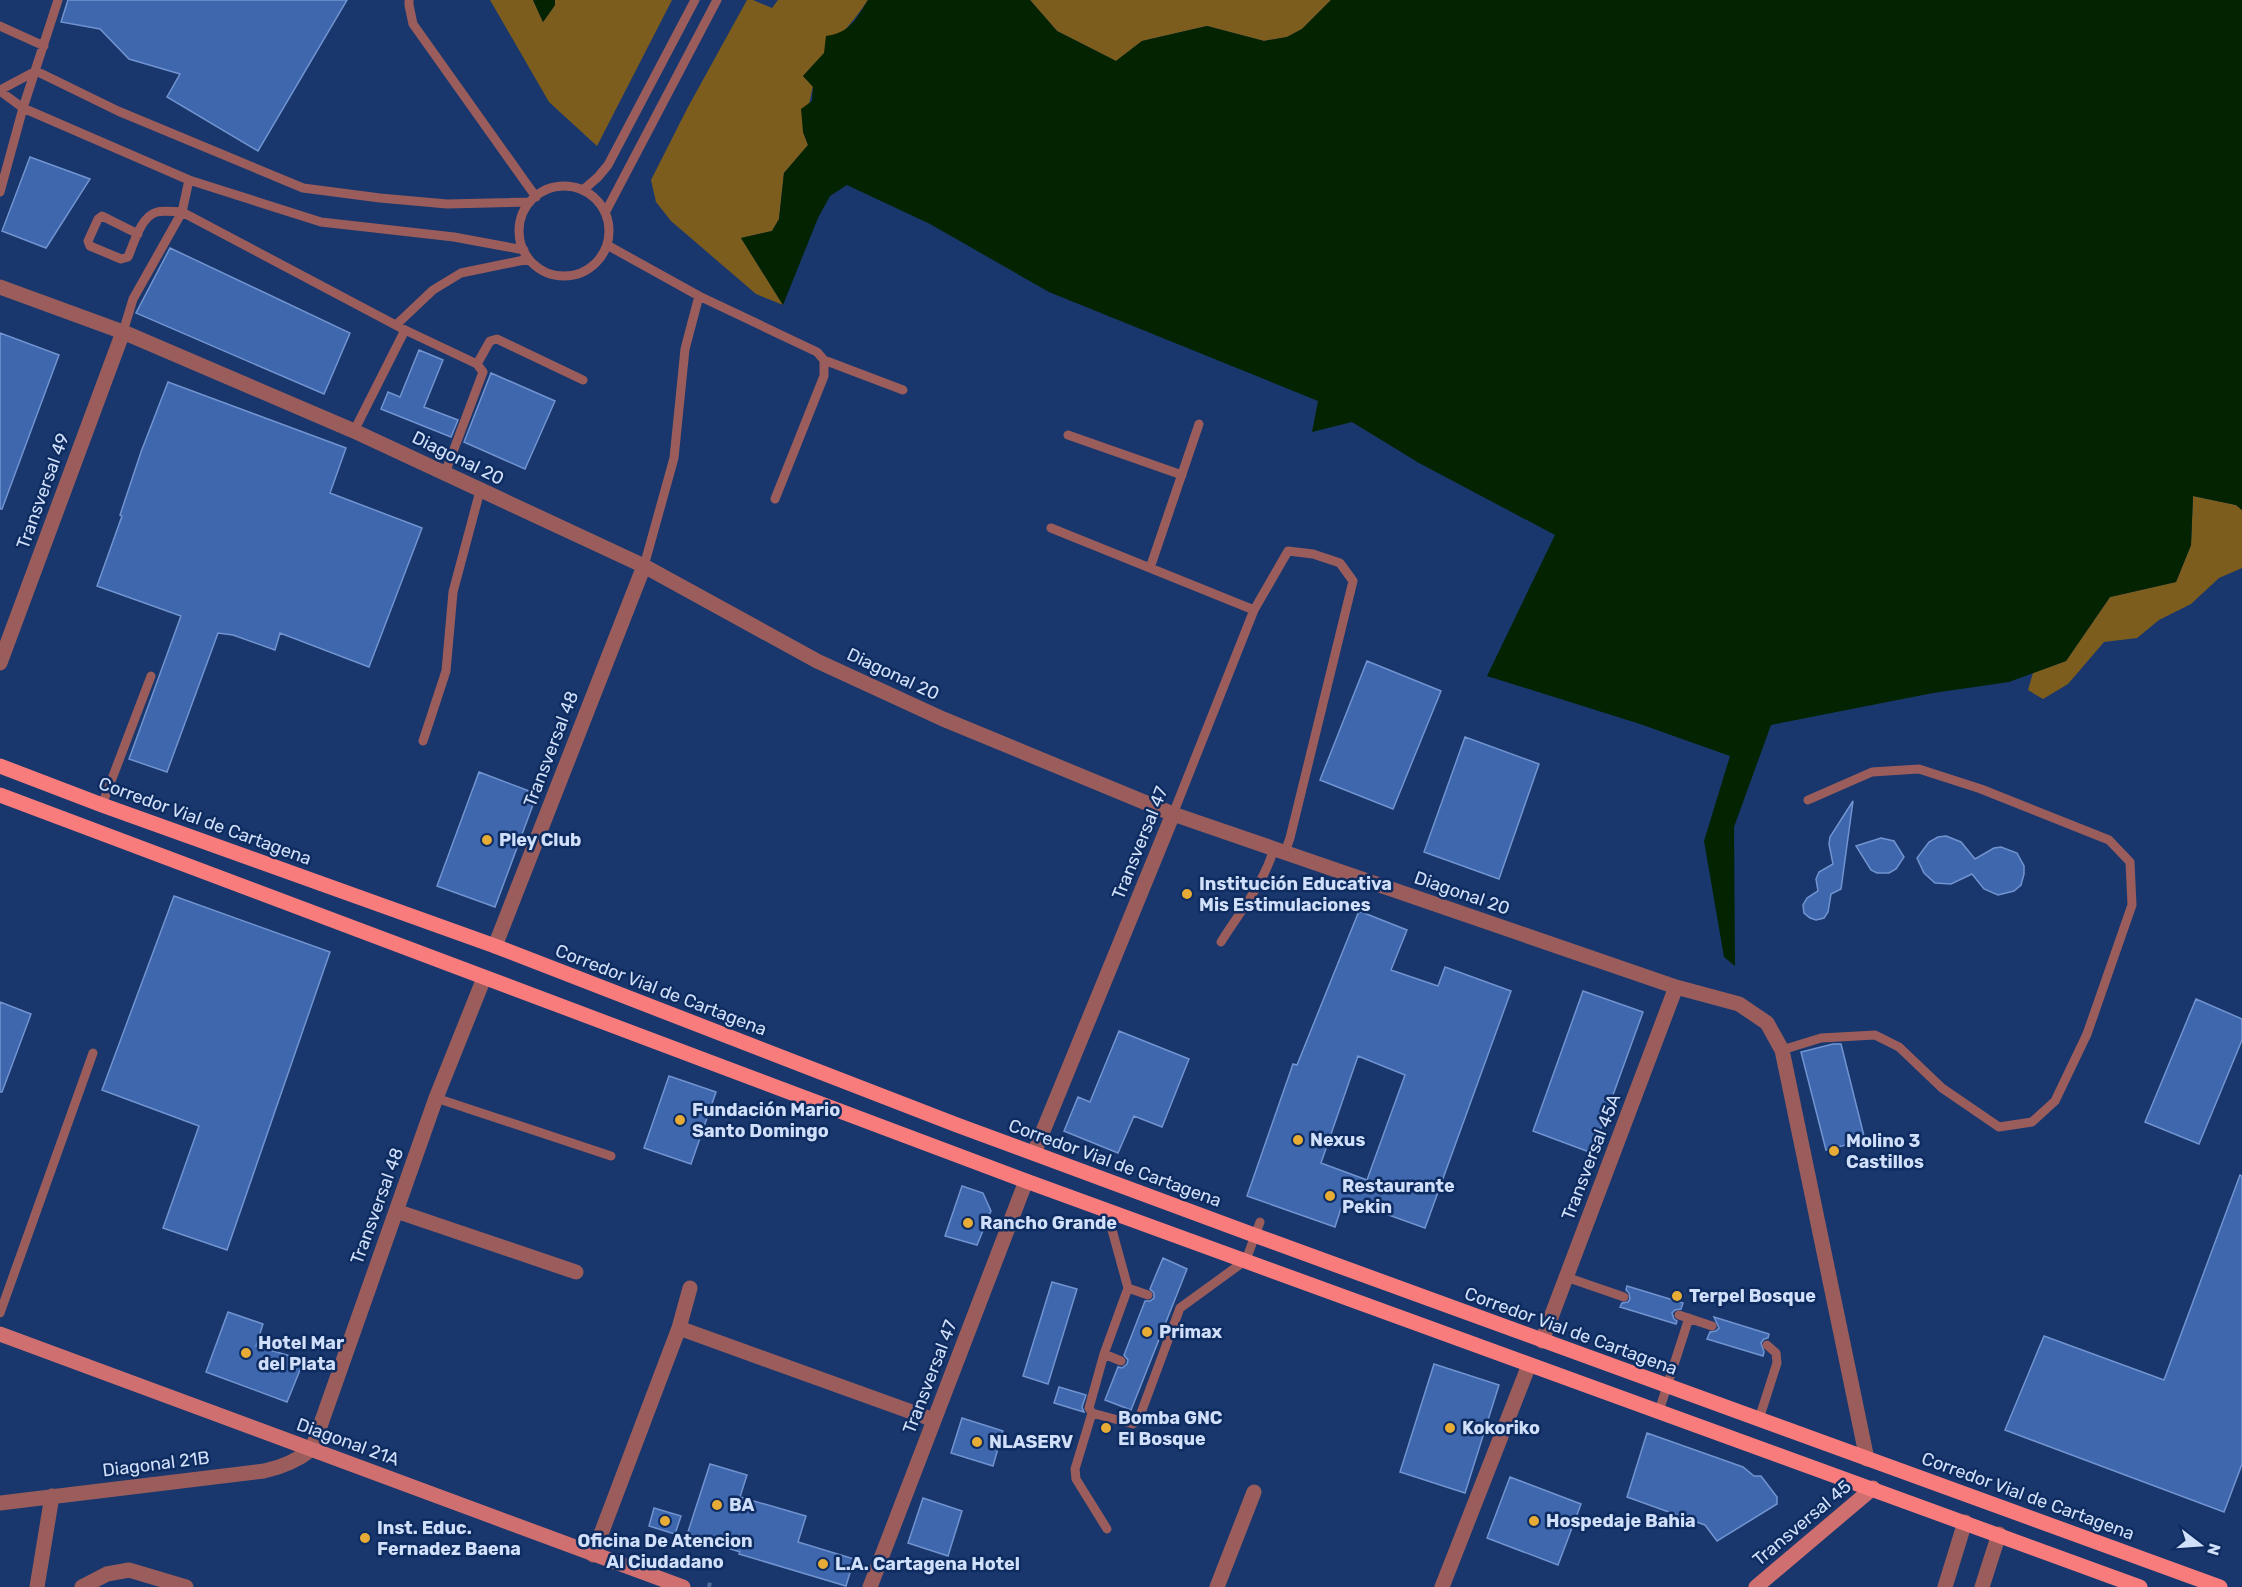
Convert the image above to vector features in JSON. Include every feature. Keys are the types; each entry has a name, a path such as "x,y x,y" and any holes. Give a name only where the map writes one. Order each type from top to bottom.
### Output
{"main road":[{"name":"Corredor Vial de Cartagena","path":"0,766 495,946 1034,1154 1257,1229 1542,1341 2220,1587"},
{"path":"0,795 1026,1181 1106,1208 1529,1365 1873,1488 2140,1587"}],"street":[{"name":"Diagonal 20","path":"0,287 123,332 354,431 644,566 817,660 944,719 1173,814 1676,987 1739,1004 1767,1023 1782,1050 1867,1459"},
{"name":"Transversal 49","path":"0,663 123,332"},
{"name":"Transversal 48","path":"495,946 644,566"},
{"name":"Transversal 47","path":"1034,1154 1173,814"},
{"name":"Transversal 48","path":"312,1449 436,1098 484,978"},
{"name":"Transversal 45A","path":"1542,1341 1676,987"},
{"name":"Transversal 47","path":"870,1587 1026,1181"},
{"path":"396,1211 576,1272"},
{"path":"593,1555 679,1328 690,1288"},
{"path":"679,1328 934,1420"},
{"name":"Diagonal 21A","path":"0,1334 682,1587"},
{"path":"1442,1587 1529,1365"},
{"name":"Diagonal 21B","path":"0,1503 264,1472 280,1468 299,1459 312,1449"},
{"name":"Transversal 45","path":"1756,1587 1873,1488"},
{"path":"1217,1587 1254,1492"},
{"path":"37,1587 52,1496"},
{"path":"1945,1587 1965,1522"},
{"path":"1982,1587 1999,1534"},
{"path":"82,1587 107,1574 129,1570 186,1587"}],"lane":[{"path":"0,192 23,108 58,0"},
{"path":"409,0 414,24 533,200"},
{"path":"583,190 608,165 696,0"},
{"path":"605,213 717,0"},
{"path":"0,26 44,46"},
{"path":"36,71 140,120 303,188 447,204 533,200"},
{"path":"36,71 0,90 23,108 189,180 321,222 454,237 524,250"},
{"path":"123,332 133,299 182,212 189,180"},
{"path":"562,186 583,190 592,196 605,213 609,229 607,245 597,262 590,268 572,275 553,275 536,266 529,259 519,230 521,220 533,200 552,188 562,186"},
{"path":"138,234 102,216 98,219 88,241 90,246 121,258 128,257 147,218 156,212 182,212 401,328 477,364 483,372 445,473"},
{"path":"607,245 699,296 817,352 824,360 903,390"},
{"path":"354,431 401,328 433,290 461,273 529,259"},
{"path":"644,566 674,458 685,349 699,296"},
{"path":"477,364 490,341 497,339 583,380"},
{"path":"775,498 824,376 824,360"},
{"path":"1150,568 1199,424"},
{"path":"1068,435 1182,475"},
{"path":"423,741 446,671 453,592 480,491"},
{"path":"1051,528 1254,610"},
{"name":"Transversal 47","path":"1173,814 1254,610 1288,551 1313,554 1340,563 1353,581 1290,838 1280,850"},
{"path":"102,805 151,676"},
{"path":"1782,1050 1821,1038 1875,1035 1899,1047 1942,1088 1999,1127 2032,1122 2055,1101 2087,1034 2132,905 2130,862 2109,840 1981,789 1919,769 1872,772 1808,800"},
{"path":"1221,942 1280,850"},
{"path":"0,1313 93,1053"},
{"path":"436,1098 611,1156"},
{"path":"1106,1208 1128,1288 1104,1354 1089,1408 1092,1413 1132,1424 1138,1421 1152,1372 1177,1306 1246,1260 1257,1229"},
{"path":"1566,1277 1624,1297"},
{"path":"1128,1288 1148,1295"},
{"path":"1659,1411 1684,1317 1712,1326"},
{"path":"1759,1419 1777,1363 1776,1353 1767,1345"},
{"path":"1104,1354 1121,1361"},
{"path":"1092,1413 1075,1469 1076,1479 1107,1529"}],"shaded area":[{"path":"490,0 533,0 543,22 555,5 555,0 672,0 597,146 549,102"},
{"path":"533,0 555,0 555,5 543,22"},
{"path":"747,0 753,0 772,8 778,0 868,0 845,30 803,76 813,86 803,132 808,145 784,173 779,219 772,231 741,238 783,305 756,294 671,221 656,202 651,180"},
{"path":"868,0 1030,0 1057,31 1116,61 1142,41 1207,26 1264,41 1287,37 1302,29 1331,0 2242,0 2242,510 2236,505 2193,496 2191,545 2176,582 2110,597 2066,661 2009,682 1933,693 1771,725 1734,827 1735,966 1724,957 1704,841 1730,756 1640,724 1487,676 1555,535 1419,463 1352,422 1312,432 1318,401 1049,292 930,224 847,185 830,196 818,218 783,305 741,238 772,231 779,219 784,173 808,145 803,132 801,109 812,101 813,87 803,76 824,53 826,36 841,32 852,24"},
{"path":"1030,0 1331,0 1302,29 1287,37 1264,41 1207,26 1142,41 1116,61 1057,31"},
{"path":"2193,496 2236,505 2242,510 2242,568 2219,578 2191,604 2159,620 2137,638 2104,642 2068,684 2043,699 2028,690 2033,673 2066,661 2110,597 2176,582 2191,545"}],"building":[{"path":"68,0 347,0 258,151 167,97 180,74 129,59 100,29 61,22"},
{"path":"30,157 90,179 46,248 2,231"},
{"path":"170,248 350,333 324,394 136,313"},
{"path":"0,333 59,355 2,509 0,509"},
{"path":"419,350 443,360 424,407 458,420 451,437 381,409 388,392 400,397"},
{"path":"491,373 555,401 525,469 464,442"},
{"path":"168,382 346,448 330,493 422,528 369,667 280,633 275,650 233,635 218,633 167,772 129,759 181,616 97,586 122,516 120,515 141,452"},
{"path":"1367,661 1441,691 1393,809 1320,780"},
{"path":"1465,737 1539,764 1499,879 1424,852"},
{"name":"Pley Club","path":"479,772 537,794 495,907 437,886"},
{"path":"1853,801 1841,889 1831,894 1828,912 1824,918 1816,920 1810,918 1804,913 1803,905 1807,898 1818,891 1816,879 1819,872 1833,864 1830,837"},
{"path":"1946,836 1961,842 1975,859 1994,848 2001,847 2017,853 2024,866 2021,885 2014,891 1998,895 1984,889 1972,874 1951,884 1935,883 1924,873 1917,858 1929,842"},
{"path":"1881,838 1894,841 1904,857 1896,869 1889,873 1877,873 1871,870 1856,846"},
{"path":"174,896 330,952 227,1250 163,1228 199,1126 102,1090"},
{"path":"1359,911 1407,930 1391,970 1438,986 1445,967 1511,991 1425,1228 1344,1199 1335,1227 1247,1196 1293,1064 1297,1065","holes":["1358,1056 1405,1075 1367,1180 1321,1163"]},
{"path":"1583,991 1643,1012 1592,1153 1533,1131"},
{"path":"2196,999 2242,1019 2242,1040 2199,1144 2145,1122"},
{"path":"0,1002 31,1014 2,1092 0,1092"},
{"path":"1119,1031 1189,1059 1162,1127 1134,1116 1118,1153 1064,1131 1078,1097 1090,1102"},
{"path":"1841,1044 1865,1140 1826,1150 1801,1052"},
{"name":"Fundación Mario Santo Domingo","path":"669,1076 716,1092 691,1164 644,1148"},
{"path":"2240,1175 2242,1176 2242,1464 2224,1512 2005,1430 2044,1336 2164,1380"},
{"name":"Rancho Grande","path":"962,1186 983,1193 991,1211 977,1245 945,1236"},
{"name":"Primax","path":"1163,1258 1187,1269 1131,1410 1105,1400 1118,1367 1122,1368 1127,1364 1128,1360 1124,1355 1145,1301 1154,1298 1154,1293 1150,1289"},
{"path":"1052,1282 1077,1289 1048,1384 1023,1376"},
{"path":"1627,1286 1683,1303 1681,1309 1672,1313 1677,1321 1676,1324 1620,1307 1622,1303 1630,1299 1626,1290"},
{"name":"Hotel Mar del Plata","path":"228,1312 263,1324 256,1346 304,1360 287,1402 206,1372"},
{"path":"1714,1317 1769,1334 1768,1338 1761,1343 1763,1356 1707,1339 1710,1332 1719,1328"},
{"name":"Kokoriko","path":"1434,1364 1499,1385 1465,1493 1400,1472"},
{"path":"1059,1387 1086,1395 1082,1407 1084,1412 1054,1403"},
{"name":"NLASERV","path":"962,1418 1003,1431 993,1466 951,1453"},
{"path":"1647,1433 1743,1467 1754,1476 1761,1476 1777,1497 1777,1504 1717,1541 1705,1525 1627,1497"},
{"path":"710,1464 747,1475 740,1497 806,1516 798,1542 854,1559 846,1586 739,1554 740,1552 687,1535"},
{"name":"Hospedaje Bahia","path":"1510,1477 1581,1504 1558,1565 1487,1538"},
{"path":"923,1498 962,1511 948,1556 908,1543"},
{"name":"Oficina De Atencion Al Ciudadano","path":"654,1508 681,1516 675,1534 649,1526"}],"place":[{"name":"Pley Club","path":"487,840"},
{"name":"Institución Educativa Mis Estimulaciones","path":"1187,894"},
{"name":"Fundación Mario Santo Domingo","path":"680,1120"},
{"name":"Nexus","path":"1298,1140"},
{"name":"Molino 3 Castillos","path":"1834,1151"},
{"name":"Restaurante Pekin","path":"1330,1196"},
{"name":"Rancho Grande","path":"968,1223"},
{"name":"Terpel Bosque","path":"1677,1296"},
{"name":"Primax","path":"1147,1332"},
{"name":"Hotel Mar del Plata","path":"246,1353"},
{"name":"Bomba GNC El Bosque","path":"1106,1428"},
{"name":"Kokoriko","path":"1450,1428"},
{"name":"NLASERV","path":"977,1442"},
{"name":"BA","path":"717,1505"},
{"name":"Oficina De Atencion Al Ciudadano","path":"665,1521"},
{"name":"Hospedaje Bahia","path":"1534,1521"},
{"name":"Inst. Educ. Fernadez Baena","path":"365,1538"},
{"name":"L.A. Cartagena Hotel","path":"823,1564"}]}
